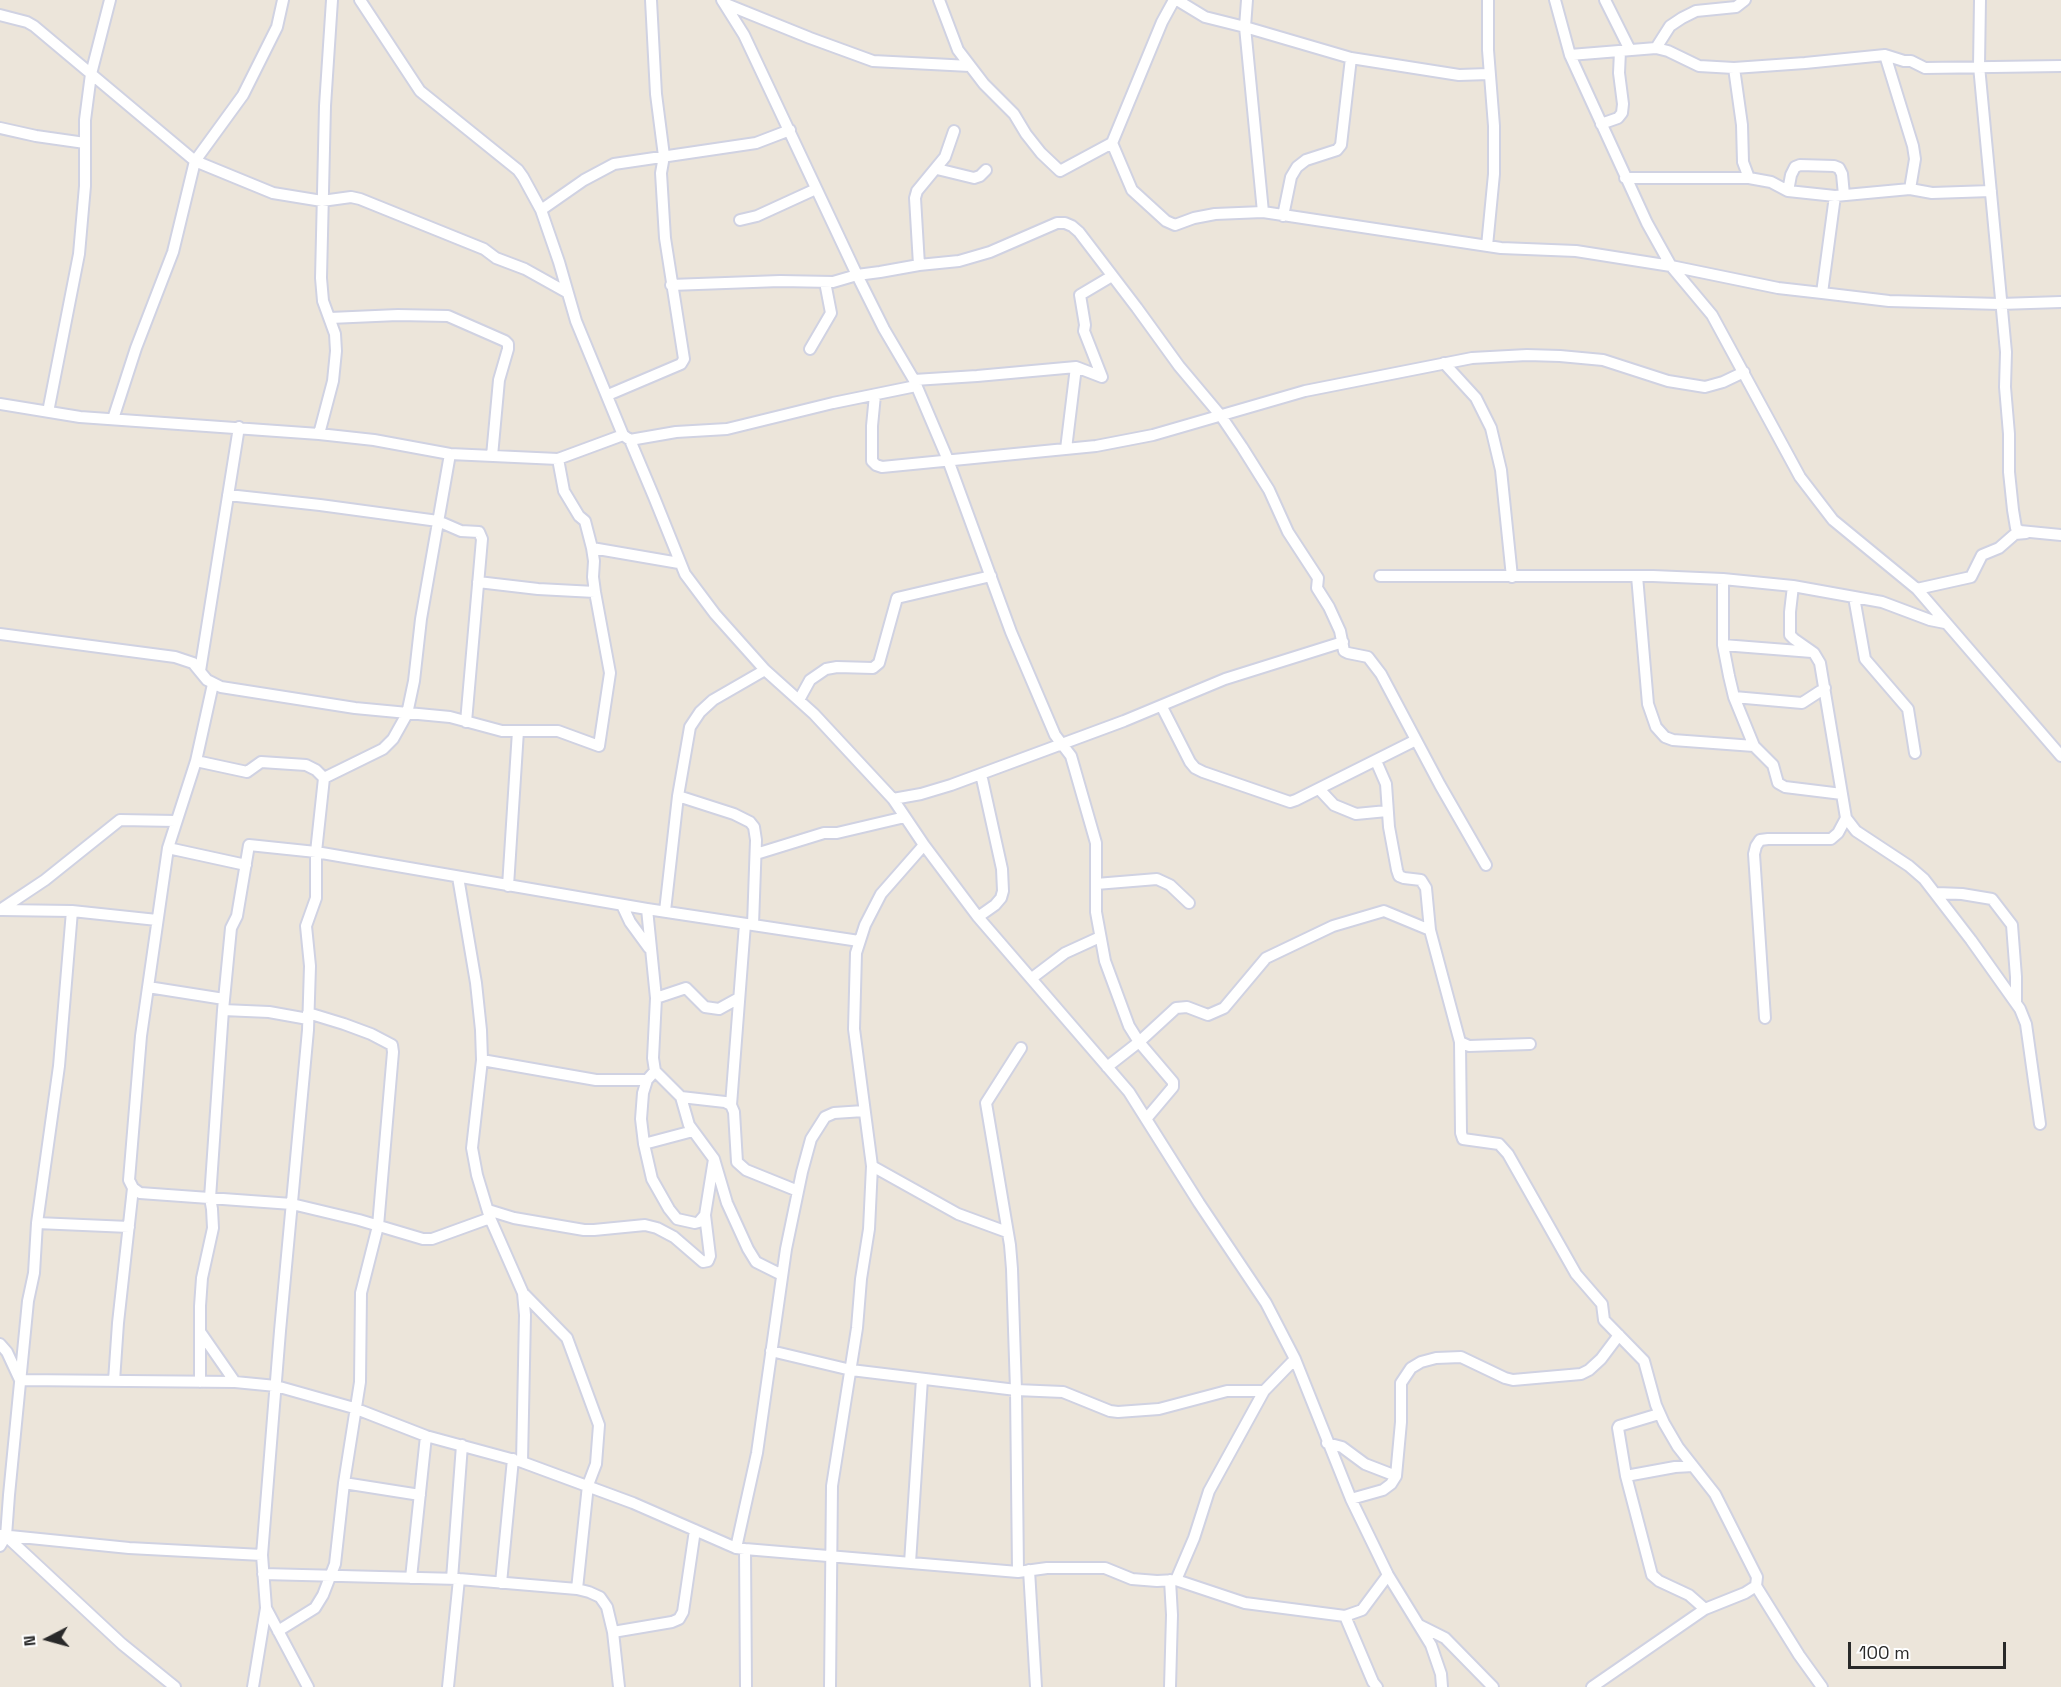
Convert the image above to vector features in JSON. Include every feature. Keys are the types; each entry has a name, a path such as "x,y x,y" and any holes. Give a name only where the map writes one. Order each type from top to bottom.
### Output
{"street":[{"path":"48,412 79,254 85,186 85,120 91,74 110,0"},
{"path":"113,419 136,348 173,252 195,160 243,95 277,27 283,0"},
{"path":"319,434 333,381 336,351 335,334 323,301 321,278 324,106 332,0"},
{"path":"360,0 420,91 518,170 541,210 576,321 654,497 685,574 715,614 765,670 850,751 893,799 978,917 1129,1092 1198,1203 1266,1303 1295,1359 1351,1499 1388,1575 1431,1645 1441,1674 1442,1687"},
{"path":"608,395 681,364 684,358 665,238 661,173 664,156 656,94 651,0"},
{"path":"939,0 958,50 984,84 1014,114 1041,153 1060,171 1112,143 1175,0 1205,17 1352,58 1459,75 1489,74"},
{"path":"1247,0 1245,27 1263,212"},
{"path":"1487,246 1494,174 1488,0"},
{"path":"1556,0 1570,55 1624,178 1671,266 1712,315 1800,477 1822,509 1833,520 1917,589 2061,756"},
{"path":"1601,124 1618,118 1622,112 1619,73 1625,50 1618,22 1605,0"},
{"path":"1656,48 1670,26 1696,10 1736,7 1745,0"},
{"path":"1980,0 1979,66 2006,352 2004,387 2009,434 2008,472 2016,528 2026,533"},
{"path":"724,2 810,38 873,61 970,66"},
{"path":"724,2 744,35 857,275 931,417 1011,632 1055,735 1071,756 1094,833 1096,912 1104,961 1129,1026 1173,1084 1146,1119"},
{"path":"0,15 34,26 195,160 265,192 322,201 351,197 360,199 484,249 496,258 525,269 568,293"},
{"path":"1570,55 1656,48 1668,51 1699,66 1734,68 1885,55 1911,61 1925,68 2061,66"},
{"path":"1885,55 1915,159 1910,189"},
{"path":"1283,216 1291,177 1297,167 1306,160 1337,150 1341,145 1352,58"},
{"path":"1734,68 1742,125 1743,162 1749,178"},
{"path":"0,128 36,136 85,142"},
{"path":"541,210 584,180 614,164 756,143 790,130"},
{"path":"919,265 915,198 917,191 937,169 949,148 954,131"},
{"path":"1112,143 1132,190 1166,221 1175,225 1215,214 1263,212 1487,246 1576,251 1671,266 1778,288 1889,301 2000,304 2061,302"},
{"path":"1788,191 1791,175 1795,167 1800,165 1834,166 1839,168 1842,174 1822,293"},
{"path":"937,169 974,178 986,170"},
{"path":"1624,178 1749,178 1771,182 1788,191 1839,195 1910,189 1932,193 1990,191"},
{"path":"740,220 757,216 816,189"},
{"path":"671,285 825,282 919,265 959,261 990,252 1058,223 1072,226 1079,232 1179,366 1221,416 1262,478 1288,532 1318,578 1317,588 1329,607 1346,652 1368,657 1381,674 1486,866"},
{"path":"0,404 113,419 239,427 374,440 450,454 558,459 627,437 727,429 874,395 915,383 1076,367 1102,377 1084,331 1080,295 1112,276"},
{"path":"810,349 831,313 825,282"},
{"path":"330,318 398,315 448,316 505,341 508,349 499,380 492,456"},
{"path":"874,395 872,461 882,467 1096,446 1153,435 1305,391 1472,358 1560,356 1603,360 1668,381 1705,387 1744,372"},
{"path":"1444,363 1476,398 1491,428 1501,470 1512,577"},
{"path":"1066,449 1076,367"},
{"path":"200,671 239,427"},
{"path":"324,778 383,749 393,739 407,714 450,454"},
{"path":"0,634 176,657 193,663 213,684 275,696 407,714 450,717 487,729 558,731 599,746 610,673 595,592 594,561 585,521 579,516 564,491 558,459"},
{"path":"228,495 438,521 461,531 479,532 482,539 466,722"},
{"path":"1917,589 1971,577 1982,555 1999,548 2015,534 2061,535"},
{"path":"592,548 679,563"},
{"path":"799,700 810,680 826,669 873,668 879,663 897,598 991,576"},
{"path":"1380,576 1637,576 1723,579 1793,586 1882,602 1945,624"},
{"path":"1637,576 1648,704 1656,728 1665,737 1673,740 1754,746"},
{"path":"1723,579 1723,645 1734,697 1754,746 1773,765 1778,783 1785,787 1842,794"},
{"path":"478,582 538,589 595,592"},
{"path":"1793,586 1790,635 1814,652 1820,663 1846,818 1856,831 1909,866 1937,893 2016,1003 2026,1024 2040,1124"},
{"path":"1854,597 1865,659 1903,700 1908,709 1915,753"},
{"path":"1922,617 1926,599"},
{"path":"893,799 921,794 981,774 1162,706 1225,679 1343,642"},
{"path":"1723,645 1814,652"},
{"path":"664,911 688,734 700,712 728,690 765,670"},
{"path":"213,684 196,761 168,848 141,1036 129,1180 133,1188 140,1193 292,1204 415,1238 432,1239 489,1214 584,1230 645,1225 657,1228 674,1237 703,1262 708,1261 710,1256 705,1215 714,1159"},
{"path":"1734,697 1802,704 1826,688"},
{"path":"1162,706 1190,762 1203,772 1290,802 1416,740"},
{"path":"508,886 518,731"},
{"path":"196,761 247,772 261,762 306,765 316,770 324,778"},
{"path":"1376,761 1386,784 1387,811 1399,876 1421,880 1425,884 1430,930 1460,1042 1461,1133 1463,1139 1491,1142 1504,1148 1576,1274 1602,1304 1604,1320 1644,1361 1659,1414 1674,1442 1715,1494 1757,1577 1756,1586 1798,1655 1822,1687"},
{"path":"978,917 995,905 1003,891 1002,869 981,774"},
{"path":"253,1687 266,1608 262,1555 308,1016 310,966 306,926 316,898 316,852 324,778"},
{"path":"1319,789 1334,805 1356,814 1387,811"},
{"path":"678,796 734,814 750,822 756,834 749,924 739,998 731,1106"},
{"path":"756,854 824,833 837,833 905,817"},
{"path":"1765,1018 1754,854 1756,846 1760,840 1768,839 1831,839 1838,833 1846,818"},
{"path":"0,910 45,880 120,820 176,821"},
{"path":"200,1382 202,1278 213,1228 210,1198 223,1004 231,928 237,916 249,845 316,852 622,905 859,941"},
{"path":"830,1687 832,1486 857,1328 861,1279 869,1229 872,1166 854,1029 856,953 865,925 881,894 924,845"},
{"path":"168,848 246,865"},
{"path":"458,877 476,983 481,1030 482,1060 472,1148 477,1175 489,1214 523,1293 525,1315 518,1461 501,1583"},
{"path":"1096,884 1153,878 1170,885 1189,903"},
{"path":"1937,893 1992,899 2011,923 2016,1003"},
{"path":"622,905 630,922 649,949"},
{"path":"647,909 649,949 656,998 653,1058 655,1071 681,1097 688,1125 714,1159 727,1203 756,1262 782,1275"},
{"path":"0,910 72,911 157,920"},
{"path":"0,1546 3,1536 28,1301 34,1273 37,1223 59,1066 72,911"},
{"path":"1107,1067 1176,1008 1187,1007 1208,1015 1224,1008 1266,958 1333,926 1384,911 1430,930"},
{"path":"1032,978 1065,953 1100,937"},
{"path":"148,987 223,1004 344,1023 392,1045 378,1226 361,1293 360,1382 354,1408 335,1564 323,1595 315,1608 278,1631"},
{"path":"656,998 686,988 705,1007 718,1009 739,998"},
{"path":"1460,1042 1469,1046 1530,1044"},
{"path":"1021,1048 986,1103 1012,1269 1024,1571 1036,1687"},
{"path":"482,1060 596,1080 647,1080"},
{"path":"655,1071 647,1080 643,1093 641,1119 652,1179 678,1219 695,1223 705,1215"},
{"path":"681,1097 725,1102 731,1106 734,1112 736,1162 746,1170 798,1191"},
{"path":"746,1687 740,1548 757,1453 782,1275 798,1191 811,1139 825,1117 834,1113 864,1111"},
{"path":"644,1144 693,1131"},
{"path":"872,1166 958,1214 1007,1232"},
{"path":"114,1381 133,1188"},
{"path":"37,1223 129,1227"},
{"path":"523,1293 567,1338 600,1431 596,1464 588,1485 577,1589"},
{"path":"201,1333 234,1382"},
{"path":"1351,1499 1388,1487 1396,1476 1401,1422 1401,1383 1411,1368 1436,1358 1461,1357 1504,1378 1514,1380 1581,1374 1601,1359 1619,1335"},
{"path":"0,1344 7,1352 20,1380"},
{"path":"771,1351 851,1370 1017,1390 1070,1393 1110,1411 1118,1412 1159,1409 1227,1391 1264,1391"},
{"path":"1170,1687 1173,1580 1194,1538 1209,1491 1264,1391 1295,1359"},
{"path":"910,1563 922,1378"},
{"path":"20,1380 234,1382 276,1386 354,1408 426,1436 518,1461 588,1485 740,1548 1024,1571 1047,1568 1105,1568 1132,1579 1173,1580 1245,1603 1345,1616 1362,1610 1388,1575"},
{"path":"1659,1414 1619,1426 1626,1476 1652,1575 1659,1581 1689,1595 1705,1609"},
{"path":"411,1578 426,1436"},
{"path":"1327,1443 1342,1447 1365,1464 1396,1476"},
{"path":"448,1687 462,1445"},
{"path":"1626,1476 1693,1466"},
{"path":"344,1483 420,1495"},
{"path":"613,1632 679,1619 683,1612 695,1530"},
{"path":"3,1536 129,1548 262,1555"},
{"path":"3,1536 122,1644 175,1687"},
{"path":"263,1574 455,1579 590,1592 604,1601 613,1632 619,1687"},
{"path":"1592,1687 1705,1609 1745,1593 1756,1586"},
{"path":"266,1608 308,1687"},
{"path":"1345,1616 1377,1687"},
{"path":"1419,1624 1445,1638 1492,1687"}]}
